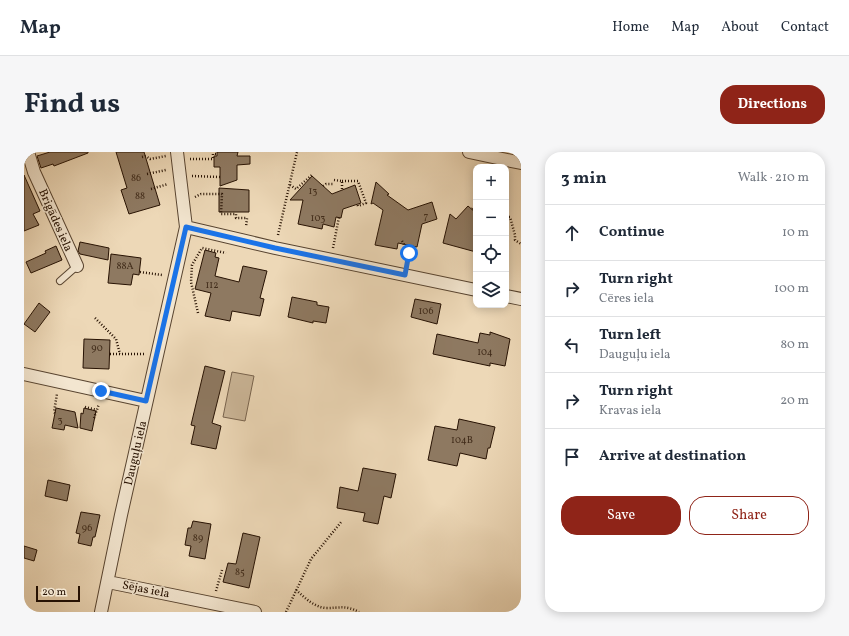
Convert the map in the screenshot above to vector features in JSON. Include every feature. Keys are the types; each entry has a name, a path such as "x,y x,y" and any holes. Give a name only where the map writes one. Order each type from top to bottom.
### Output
{"street":[{"name":"Brigādes iela","path":"28,152 29,174 77,266"},
{"path":"469,152 521,163"},
{"name":"Dauguļu iela","path":"101,612 146,401 186,227 178,165"},
{"path":"186,227 275,248 473,289"},
{"path":"509,297 521,299"},
{"path":"24,374 146,401"},
{"name":"Sējas iela","path":"108,582 213,602 255,612"}],"lane":[{"path":"60,281 77,266"}],"path":[{"path":"275,248 297,152"},
{"path":"147,174 178,165 213,159 213,154 217,154"},
{"path":"142,157 146,156 150,159 220,177"},
{"path":"151,189 178,165"},
{"path":"290,185 297,190 312,175"},
{"path":"334,180 358,181 366,203 358,206 357,204"},
{"path":"342,181 342,191"},
{"path":"323,186 326,184 333,184"},
{"path":"183,198 196,197 201,194 222,194 221,214 236,214 236,218 247,218 246,227"},
{"path":"331,260 339,217"},
{"path":"509,217 515,235 515,240 521,244"},
{"path":"402,241 409,253 405,275"},
{"path":"198,313 191,282 192,265 202,248 226,253"},
{"path":"140,272 175,276"},
{"path":"95,318 116,340 120,354"},
{"path":"110,354 157,355"},
{"path":"55,413 60,382"},
{"path":"85,407 98,410"},
{"path":"286,612 311,559 342,521"},
{"path":"213,602 222,570"},
{"path":"296,590 309,602 324,608 349,606 360,612"}],"shaded area":[{"path":"232,372 254,376 245,421 223,417"}],"building":[{"path":"50,152 88,153 54,166 53,164 41,168 37,156"},
{"path":"116,152 144,152 160,205 129,214 121,190 127,188"},
{"path":"217,152 238,152 237,156 250,156 250,164 237,165 237,180 220,186 220,167 214,167 214,156 217,156"},
{"path":"24,175 40,211 33,214 39,225 24,231"},
{"path":"312,176 332,194 355,185 361,203 343,209 341,218 336,217 334,227 323,224 322,229 298,224 303,200 290,200"},
{"path":"376,182 389,194 387,195 408,210 432,202 437,219 422,224 417,247 398,243 397,249 375,245 383,210 373,203 371,204"},
{"path":"219,188 249,190 249,212 219,212"},
{"path":"468,206 473,210 473,251 443,243 450,214 456,219"},
{"path":"80,242 109,248 108,260 80,254 78,251"},
{"path":"56,246 62,260 31,273 26,262 46,253 45,251"},
{"path":"205,250 216,253 215,257 219,258 215,276 239,282 243,266 267,271 260,298 264,299 260,316 232,311 230,321 205,316 211,293 195,289"},
{"path":"111,254 141,258 139,275 133,274 131,285 108,283"},
{"path":"292,297 317,302 317,305 329,307 326,323 313,321 313,323 288,317"},
{"path":"415,299 441,304 437,324 411,317"},
{"path":"39,303 50,312 35,332 24,324"},
{"path":"490,332 510,339 505,366 490,363 490,366 433,354 437,334 478,343 480,333 490,335"},
{"path":"84,339 110,340 109,369 83,368"},
{"path":"205,366 225,371 212,423 221,426 216,449 191,444 195,426 191,425"},
{"path":"56,408 75,412 78,428 65,425 64,430 52,428"},
{"path":"84,408 96,411 92,431 80,428 81,413 83,414"},
{"path":"459,419 495,427 486,459 460,453 457,466 428,460 435,426 457,430"},
{"path":"363,468 396,474 391,498 384,496 378,524 363,521 365,513 337,508 340,487 358,491"},
{"path":"48,480 70,485 67,501 45,496"},
{"path":"81,512 100,515 95,537 93,537 91,546 78,543 80,534 76,533"},
{"path":"193,521 211,524 205,559 189,556 191,546 185,545 188,528 191,528"},
{"path":"243,533 260,537 249,588 223,582 228,563 236,564"},
{"path":"24,546 37,550 34,561 24,558"}],"route":[{"path":"101,391 146,401 186,227 275,248 405,275 409,253"}]}
